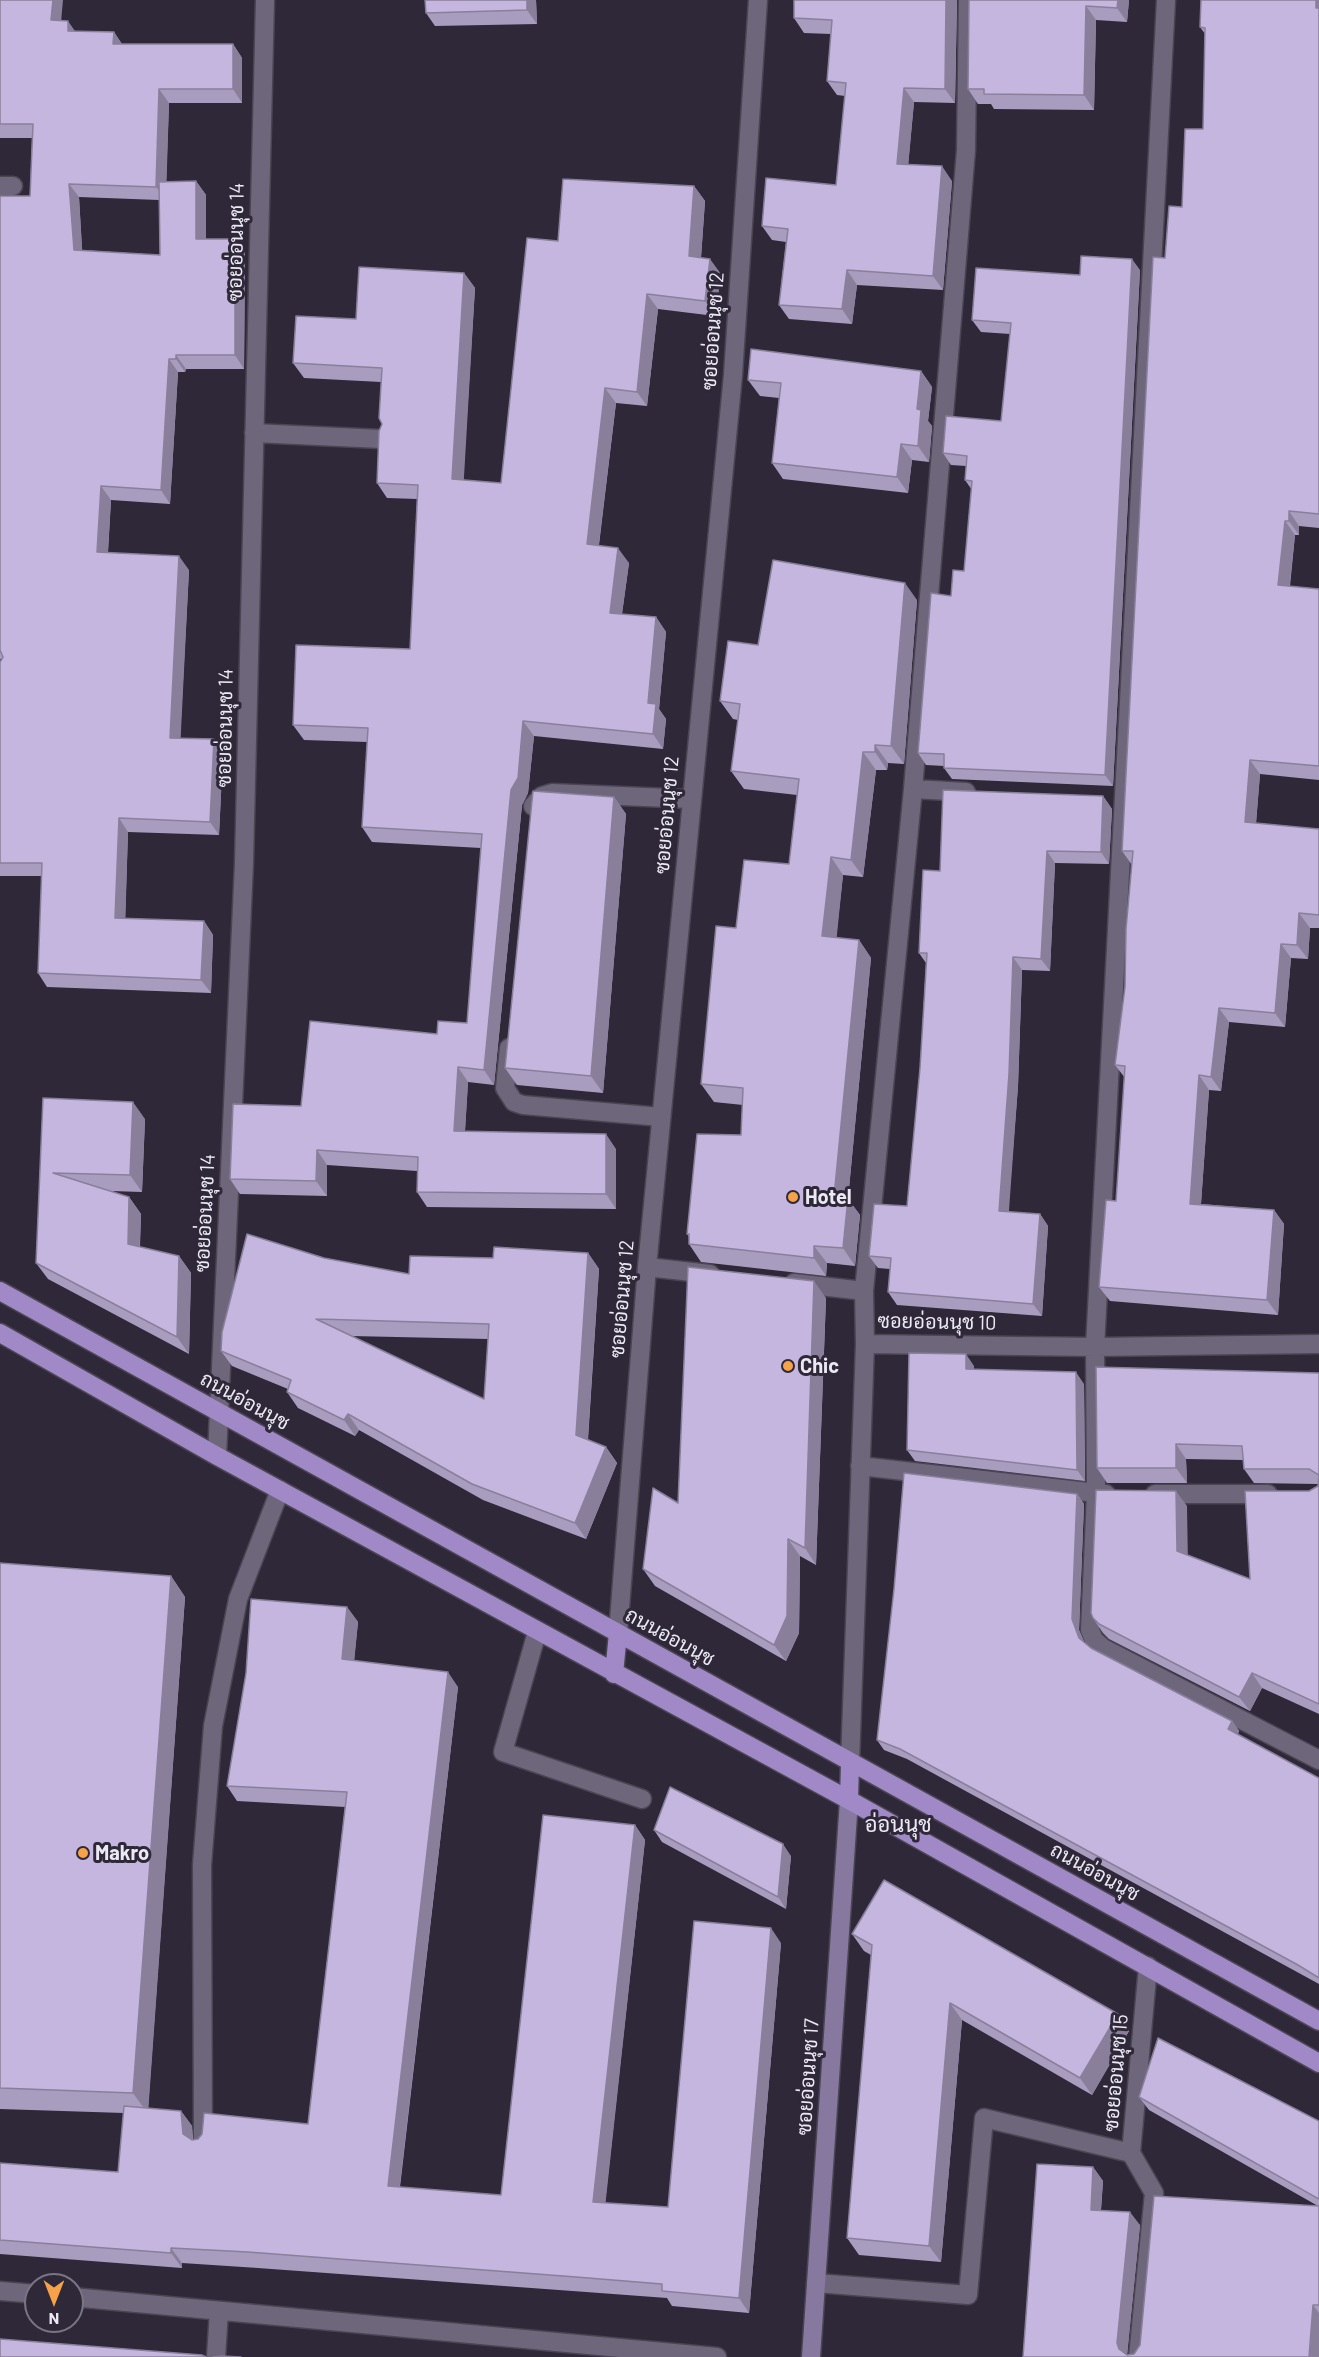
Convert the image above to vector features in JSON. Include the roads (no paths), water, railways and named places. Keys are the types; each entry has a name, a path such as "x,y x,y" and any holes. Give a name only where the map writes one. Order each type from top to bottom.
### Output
{"main road":[{"name":"ถนนอ่อนนุช","path":"0,1291 1319,2021"},
{"path":"0,1333 217,1456 849,1800 1319,2063"},
{"path":"614,1674 618,1633"},
{"path":"849,1800 850,1763"}],"street":[{"name":"ซอยอ่อนนุช 14","path":"217,1456 244,863 265,0"},
{"name":"ซอยอ่อนนุช 12","path":"618,1633 646,1267 733,375 758,0"},
{"path":"865,1344 864,1291 914,789 966,150 968,0"},
{"path":"1166,0 1118,798 1095,1347 1095,1494 1090,1630 1094,1640 1103,1648 1319,1760"},
{"path":"254,433 381,439"},
{"path":"914,789 984,792"},
{"path":"532,818 536,800 552,793 691,799"},
{"path":"511,1030 505,1089 514,1102 523,1106 661,1117"},
{"path":"646,1267 726,1276"},
{"path":"772,1281 864,1291"},
{"name":"ซอยอ่อนนุช 10","path":"850,1763 865,1344 1095,1347 1319,1344"},
{"path":"860,1466 1095,1494 1118,1494"},
{"path":"203,2144 202,1865 213,1726 238,1599 280,1490"},
{"path":"1141,1494 1286,1494"},
{"path":"537,1632 503,1752 642,1799"},
{"name":"ซอยอ่อนนุช 17","path":"811,2357 849,1800"},
{"name":"ซอยอ่อนนุช 15","path":"1138,2357 1154,2193 1131,2153 1148,1966"},
{"path":"816,2283 968,2295 984,2118 1131,2153"},
{"path":"0,2291 24,2293"},
{"path":"84,2298 717,2357"},
{"path":"216,2357 219,2311"}],"place":[{"name":"Hotel","path":"793,1197"},
{"name":"Chic","path":"788,1366"},
{"name":"Makro","path":"83,1853"}],"district":[{"name":"อ่อนนุช","path":"898,1825"}]}
